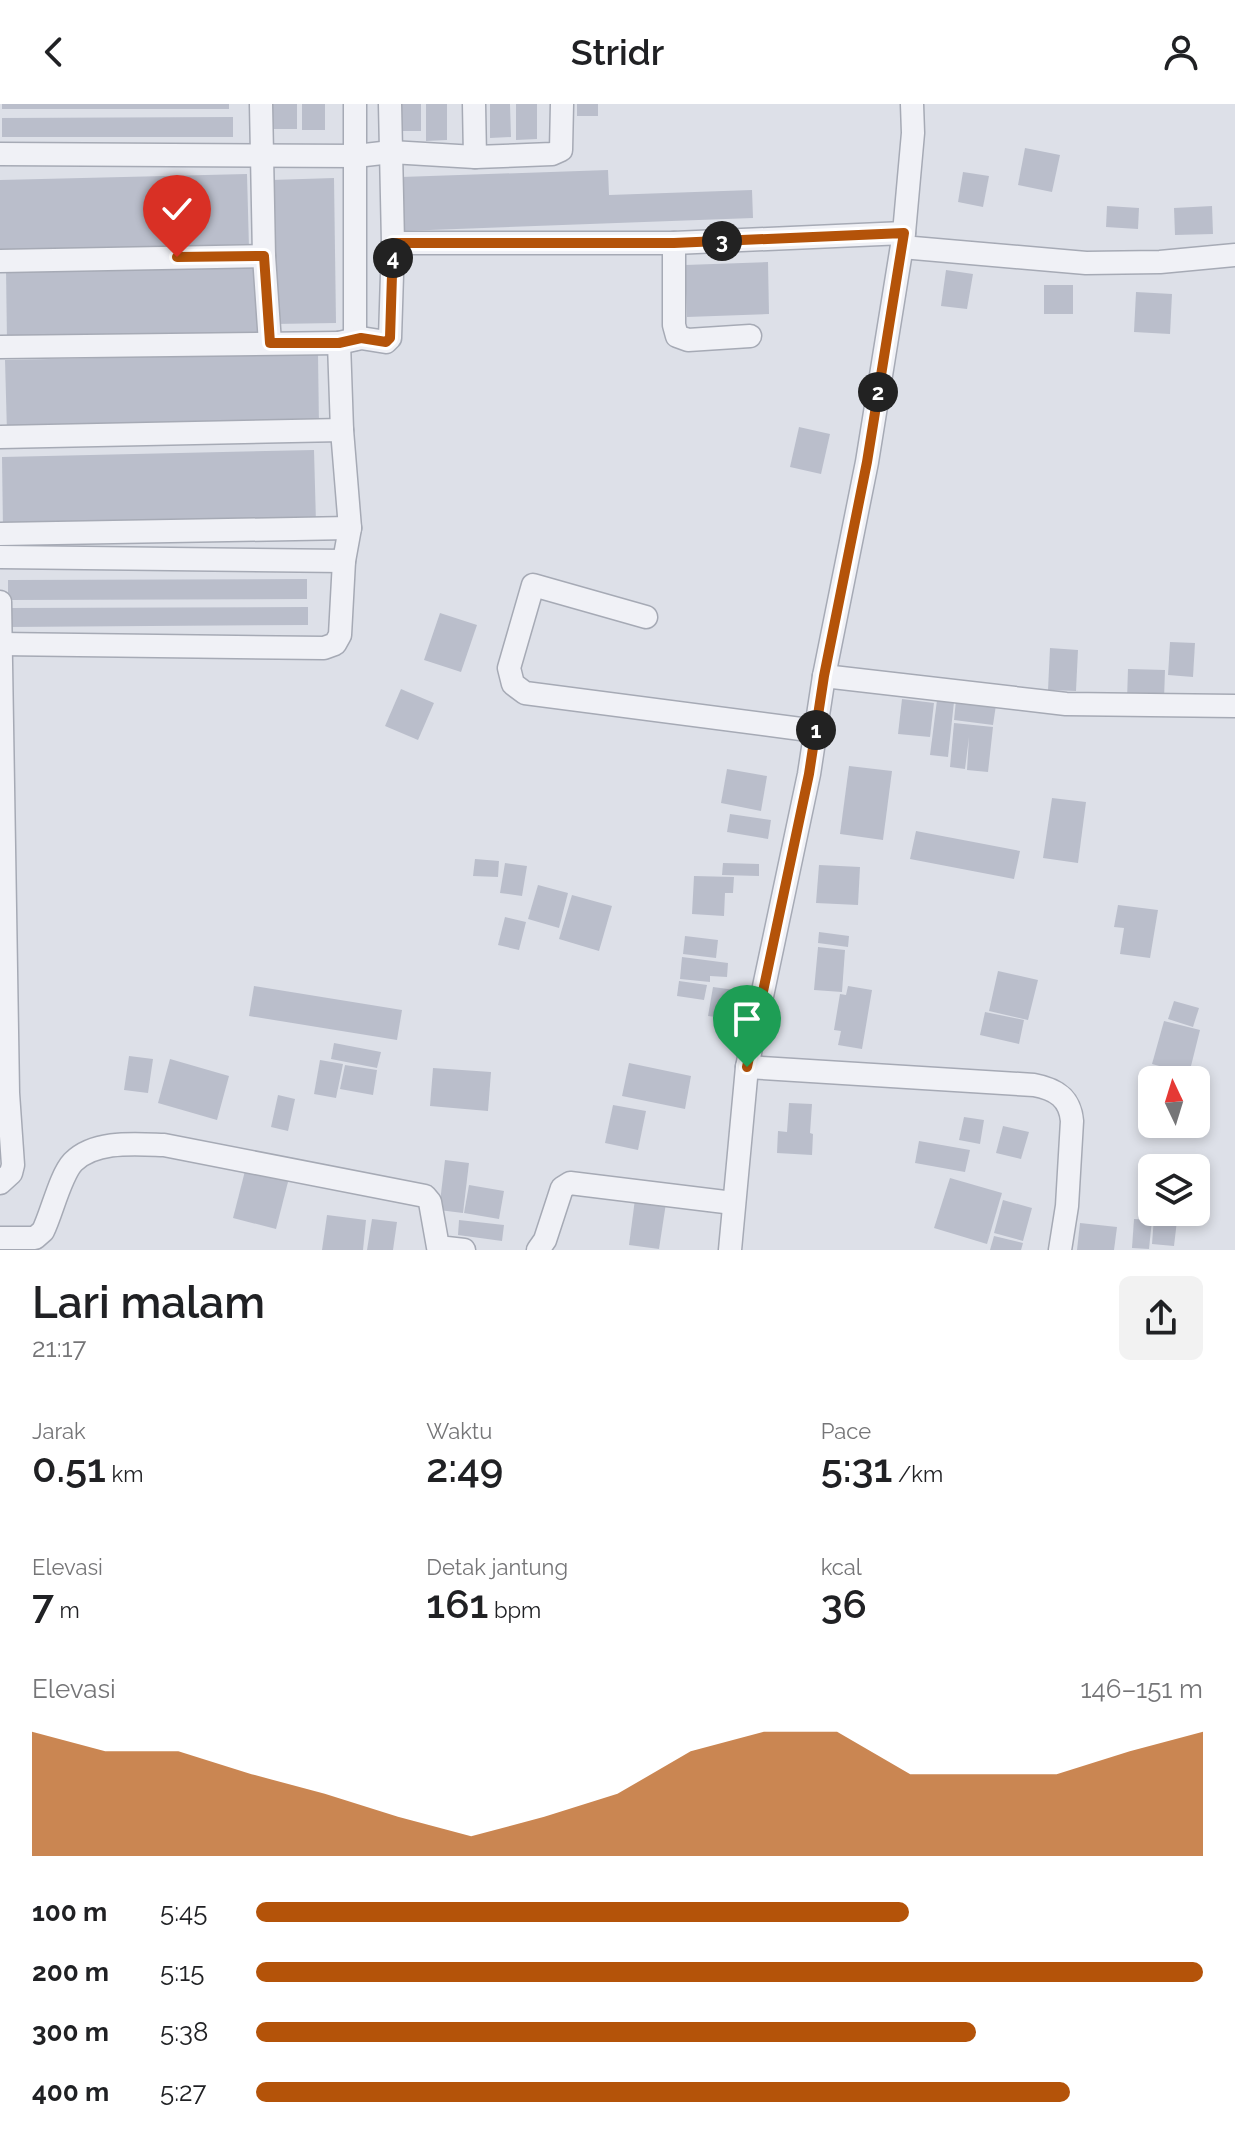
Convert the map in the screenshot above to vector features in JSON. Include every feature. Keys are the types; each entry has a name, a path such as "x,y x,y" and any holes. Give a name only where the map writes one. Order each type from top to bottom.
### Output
{"street":[{"path":"261,104 264,256 270,343"},
{"path":"0,644 324,648 335,644 340,635 344,561 350,528 342,430 352,340 357,156 355,104"},
{"path":"0,347 352,340 386,342 392,331 390,104"},
{"path":"474,104 475,157"},
{"path":"0,154 263,157 357,156 390,152 475,157 552,154 561,150 562,104"},
{"path":"730,1250 747,1067 802,807 824,676 867,462 903,240 913,133 912,104"},
{"path":"393,243 903,240 1086,263 1160,262 1235,255"},
{"path":"674,243 674,325 677,336 688,340 750,336"},
{"path":"0,261 264,256"},
{"path":"0,437 342,430"},
{"path":"0,534 350,528"},
{"path":"0,557 344,561"},
{"path":"646,617 533,585 509,668 513,684 525,693 816,731"},
{"path":"0,602 4,1093 13,1165 11,1173 0,1183"},
{"path":"824,676 1066,704 1235,706"},
{"path":"747,1067 1034,1085 1058,1093 1071,1108 1072,1121 1067,1206 1060,1250"},
{"path":"0,1238 35,1244 72,1163 93,1150 130,1144 164,1145 425,1196 430,1202 438,1247 464,1250"},
{"path":"538,1250 545,1240 562,1188 570,1183 733,1203"}],"building":[{"path":"2,104 229,104 229,109 2,109"},
{"path":"271,104 297,104 297,129 271,129"},
{"path":"302,104 325,104 325,130 302,130"},
{"path":"400,104 421,104 421,131 400,131"},
{"path":"426,104 447,104 447,140 426,141"},
{"path":"490,104 510,104 511,137 490,138"},
{"path":"516,104 537,104 537,139 516,140"},
{"path":"577,104 598,104 598,116 577,116"},
{"path":"233,117 233,137 2,137 2,118"},
{"path":"1025,148 1060,155 1052,192 1018,185"},
{"path":"608,170 609,195 752,190 753,218 403,231 401,177"},
{"path":"963,172 989,176 983,207 958,202"},
{"path":"247,174 249,248 0,253 0,180"},
{"path":"334,178 336,323 274,324 271,180"},
{"path":"1107,206 1139,208 1138,229 1106,227"},
{"path":"1212,206 1213,234 1175,235 1174,208"},
{"path":"768,262 769,314 687,317 685,265"},
{"path":"256,263 257,337 7,342 6,269"},
{"path":"946,270 973,274 967,309 941,306"},
{"path":"1044,285 1073,285 1073,314 1044,314"},
{"path":"1136,292 1172,294 1170,334 1134,332"},
{"path":"318,353 319,427 7,433 5,360"},
{"path":"799,427 830,434 821,474 790,467"},
{"path":"314,450 316,523 3,530 2,457"},
{"path":"307,579 307,599 8,600 8,580"},
{"path":"308,607 308,625 8,627 7,608"},
{"path":"440,613 477,625 461,672 424,660"},
{"path":"1170,642 1195,643 1193,677 1168,675"},
{"path":"1050,648 1078,650 1076,691 1048,690"},
{"path":"1128,669 1165,670 1164,700 1127,700"},
{"path":"401,689 434,703 418,740 385,726"},
{"path":"902,699 934,703 930,737 898,734"},
{"path":"937,700 954,702 948,757 930,755"},
{"path":"956,700 996,705 993,725 954,720"},
{"path":"954,723 993,727 988,772 967,770 969,737 965,769 950,767"},
{"path":"849,766 892,771 883,840 840,834"},
{"path":"727,769 767,776 761,811 721,803"},
{"path":"1052,798 1086,802 1078,863 1043,858"},
{"path":"730,814 771,820 768,839 727,832"},
{"path":"916,831 1020,851 1014,879 910,859"},
{"path":"475,859 499,861 498,877 473,876"},
{"path":"505,863 527,866 522,896 500,893"},
{"path":"723,863 759,864 759,876 722,875"},
{"path":"819,865 860,867 858,905 816,903"},
{"path":"694,876 734,877 733,893 725,893 724,916 692,914"},
{"path":"538,885 568,893 559,928 528,919"},
{"path":"572,895 612,906 599,951 559,939"},
{"path":"1118,905 1158,910 1150,958 1120,954 1124,928 1114,927"},
{"path":"505,917 526,922 519,950 498,945"},
{"path":"819,932 849,936 848,947 818,943"},
{"path":"685,936 718,940 716,958 683,954"},
{"path":"818,947 845,950 842,992 814,990"},
{"path":"682,957 728,963 727,977 710,976 710,982 680,979"},
{"path":"998,971 1038,980 1028,1020 989,1011"},
{"path":"679,981 707,985 704,1000 677,996"},
{"path":"254,986 402,1010 397,1040 249,1016"},
{"path":"848,986 872,990 862,1049 838,1045 841,1031 834,1030 840,994 846,995"},
{"path":"713,987 750,992 745,1021 708,1016"},
{"path":"1174,1001 1199,1008 1193,1027 1168,1019"},
{"path":"985,1012 1024,1020 1019,1044 980,1035"},
{"path":"1164,1021 1200,1030 1191,1066 1152,1064"},
{"path":"334,1043 381,1052 377,1068 331,1059"},
{"path":"129,1056 153,1059 148,1093 124,1090"},
{"path":"170,1059 229,1076 217,1120 158,1103"},
{"path":"320,1060 343,1064 336,1098 314,1094"},
{"path":"629,1063 691,1076 685,1109 622,1096"},
{"path":"345,1065 377,1070 373,1095 340,1089"},
{"path":"433,1068 491,1072 488,1111 430,1106"},
{"path":"278,1095 295,1099 288,1131 271,1127"},
{"path":"789,1103 812,1104 812,1155 777,1153 778,1131 787,1132"},
{"path":"613,1105 646,1111 638,1150 605,1143"},
{"path":"964,1117 984,1120 980,1144 959,1140"},
{"path":"1003,1126 1029,1132 1021,1159 996,1153"},
{"path":"919,1141 970,1150 965,1172 915,1163"},
{"path":"445,1160 469,1163 463,1213 439,1210"},
{"path":"246,1167 289,1178 276,1229 233,1218"},
{"path":"950,1178 1002,1193 987,1244 934,1228"},
{"path":"469,1185 504,1191 499,1219 464,1213"},
{"path":"635,1199 666,1203 659,1249 629,1245"},
{"path":"1003,1200 1032,1208 1023,1241 994,1233"},
{"path":"327,1215 366,1220 363,1250 322,1250"},
{"path":"372,1219 397,1222 393,1250 367,1250"},
{"path":"1134,1219 1138,1219 1138,1226 1151,1226 1149,1249 1132,1248"},
{"path":"459,1220 504,1225 502,1241 458,1235"},
{"path":"1080,1223 1117,1227 1114,1250 1077,1250"},
{"path":"1153,1226 1176,1226 1174,1246 1152,1244"},
{"path":"994,1236 1023,1243 1021,1250 990,1250"}],"route":[{"path":"177,257 264,256 270,343 339,343 361,338 386,342 392,331 393,243 674,243 904,233 867,462 824,676 809,774 747,1067"}]}
